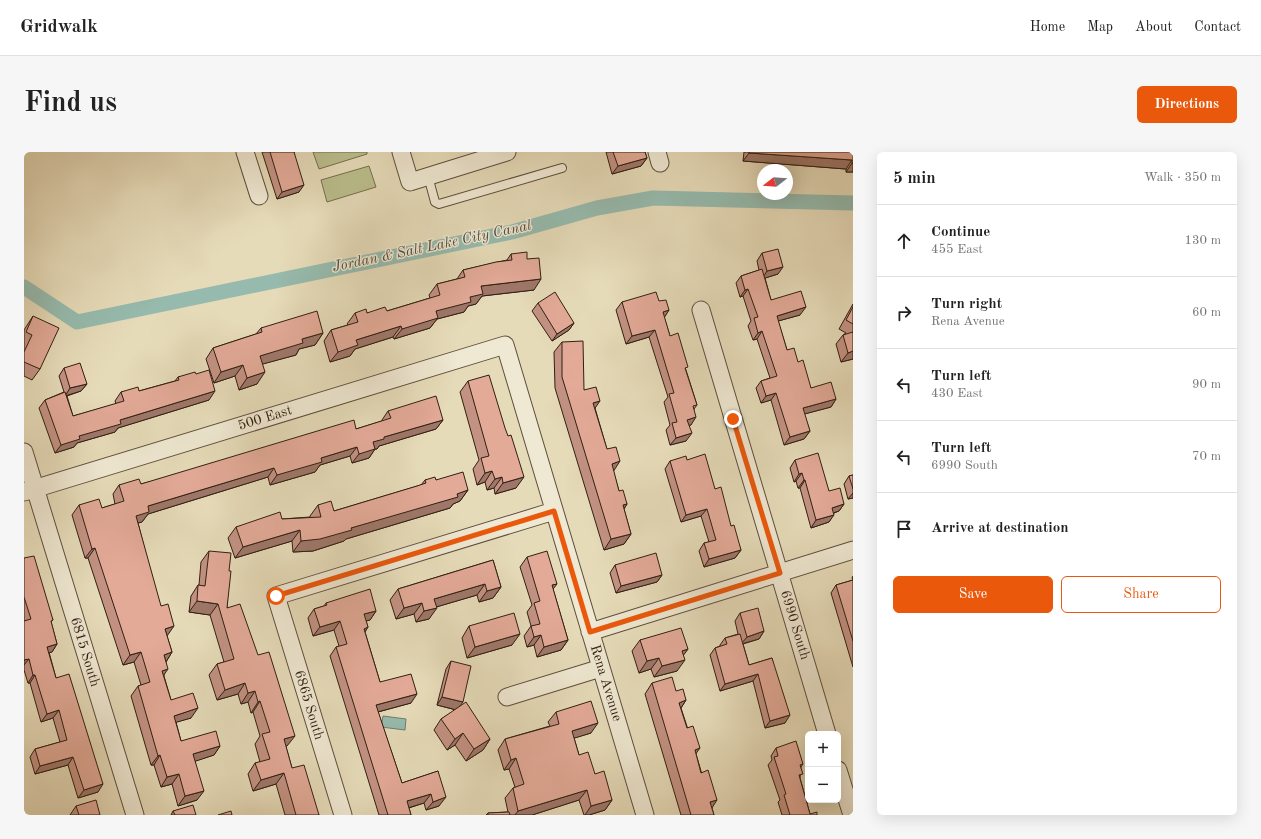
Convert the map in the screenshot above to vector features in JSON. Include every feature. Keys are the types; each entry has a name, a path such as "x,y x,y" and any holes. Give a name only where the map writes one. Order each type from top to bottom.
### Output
{"street":[{"path":"245,152 259,196"},
{"path":"401,152 410,182 507,152"},
{"name":"6990 South","path":"701,310 826,731"},
{"name":"500 East","path":"30,490 505,345"},
{"name":"Rena Avenue","path":"505,345 645,815"},
{"name":"6815 South","path":"24,452 30,490 135,815"},
{"name":"6865 South","path":"343,815 276,596 554,511"},
{"path":"590,632 853,550"},
{"path":"507,697 601,668"},
{"path":"841,780 852,815"}],"lane":[{"path":"428,176 435,202 439,204 562,168"}],"green space":[{"path":"313,152 367,152 367,154 319,169"},
{"path":"369,166 376,187 327,202 321,180"}],"water":[{"path":"383,716 406,719 405,730 381,727"}],"building":[{"path":"270,152 294,152 304,185 282,192"},
{"path":"613,152 645,152 647,158 618,166"},
{"path":"749,152 853,152 853,163 852,160"},
{"path":"778,249 783,267 767,271 762,253"},
{"path":"527,252 527,259 539,258 541,279 481,286 483,294 470,297 471,302 436,311 438,318 402,329 401,326 356,340 358,345 338,352 331,330 358,322 355,313 366,309 367,313 385,307 387,311 440,295 437,284 465,277 463,270 496,262 512,260 511,254"},
{"path":"762,269 771,300 801,291 806,307 777,316 787,350 794,348 798,362 803,360 811,388 831,382 836,399 803,408 810,431 790,437 776,393 766,396 761,381 777,376 762,331 758,333 754,318 758,317 748,289 745,290 741,276"},
{"path":"555,292 574,323 557,334 538,303"},
{"path":"656,292 659,301 666,300 669,310 663,312 670,336 678,333 688,367 685,368 697,405 693,406 696,417 687,420 692,433 676,438 672,423 677,422 669,394 674,393 655,330 632,336 622,302"},
{"path":"853,307 853,324 846,320"},
{"path":"317,311 323,333 302,339 303,343 260,356 265,372 247,378 243,365 221,372 213,348 262,332 261,328"},
{"path":"33,316 59,328 40,369 24,362 24,352 32,335 26,332"},
{"path":"853,332 853,351 848,353 843,335"},
{"path":"583,341 584,390 596,387 600,401 593,403 607,449 616,447 620,461 612,464 619,491 623,490 627,504 623,505 631,534 611,539 562,377 562,342"},
{"path":"80,363 87,384 70,388 64,368"},
{"path":"209,370 215,391 120,420 121,424 79,436 80,439 61,445 45,400 65,392 73,416 124,401 121,392 138,387 139,391 179,380 178,377"},
{"path":"489,375 505,428 508,436 511,435 524,477 503,483 502,477 495,479 492,471 485,473 481,458 489,456 468,381"},
{"path":"436,396 443,420 384,437 384,439 373,442 375,449 359,454 357,447 321,458 322,462 277,475 274,468 148,506 149,512 136,516 161,606 168,604 174,626 165,629 172,652 164,655 168,669 162,671 171,700 193,693 198,708 174,716 181,741 216,731 220,746 193,754 204,791 185,796 179,774 167,777 160,755 158,756 138,686 150,682 141,652 130,655 95,548 92,549 79,505 99,499 102,508 124,501 119,485 139,479 141,484 354,420 356,429 391,418 388,411"},
{"path":"818,453 829,491 840,488 844,504 832,508 834,515 816,520 805,480 802,473 799,474 795,460"},
{"path":"705,454 715,489 721,487 731,526 734,525 741,550 709,559 704,543 716,540 707,509 686,515 670,461 686,456 687,460"},
{"path":"463,472 468,490 457,494 458,497 351,528 352,530 320,539 301,541 300,530 243,547 236,527 280,512 282,519 321,517 318,505 331,501 334,511 426,483 425,480 435,477 436,480"},
{"path":"853,475 853,489 849,476"},
{"path":"209,551 231,553 229,571 231,571 227,608 240,604 258,655 269,652 295,736 284,739 292,768 304,765 319,815 296,815 284,773 261,780 255,763 270,759 262,734 270,732 260,701 258,702 255,691 248,693 245,683 225,690 217,664 234,659 218,604 197,601 198,585 205,586"},
{"path":"547,551 557,584 552,585 568,640 544,647 541,635 534,637 531,626 540,624 534,603 540,601 527,557"},
{"path":"656,553 662,575 621,586 615,565"},
{"path":"34,556 53,620 51,621 57,644 47,647 56,678 69,674 103,784 84,790 73,757 40,766 35,749 67,740 59,710 47,714 29,659 24,660 24,621 31,619 24,597 24,558"},
{"path":"493,560 501,587 487,591 485,584 434,599 437,608 424,611 422,603 404,608 398,589"},
{"path":"853,580 853,641 836,585"},
{"path":"370,589 376,611 364,614 368,627 364,629 380,682 411,674 417,694 376,705 402,783 438,771 446,797 433,802 431,794 407,801 411,815 388,815 336,647 347,644 340,621 320,627 314,609 327,605 326,603"},
{"path":"758,608 764,631 747,637 740,613"},
{"path":"514,613 520,634 475,647 469,626"},
{"path":"681,628 688,649 682,651 685,660 662,666 659,658 647,661 640,640"},
{"path":"740,634 749,665 772,658 790,715 770,721 758,674 725,684 715,648 727,644 725,638"},
{"path":"451,661 471,666 463,702 442,697"},
{"path":"672,677 676,691 683,689 686,700 679,703 687,728 693,726 700,748 695,750 701,773 708,770 717,800 710,802 714,815 691,815 652,683"},
{"path":"591,701 598,723 572,731 579,755 588,752 595,774 604,771 612,800 591,806 587,790 518,811 513,788 524,784 516,758 511,760 505,739 559,724 556,712"},
{"path":"466,702 490,739 474,749 463,733 455,739 441,719"},
{"path":"796,741 803,764 800,765 803,774 799,775 805,796 805,803 807,803 810,814 817,812 817,815 790,815 784,795 786,794 774,757 778,756 776,748"},
{"path":"96,800 100,815 79,815 76,806"},
{"path":"193,805 196,815 175,815 173,811"},
{"path":"231,811 232,815 218,815"},
{"path":"509,812 510,815 488,815 488,813"}],"waterway":[{"name":"Jordan & Salt Lake City Canal","path":"24,287 77,322 512,232 597,208 653,198 853,203"}],"route":[{"path":"276,596 554,511 590,632 780,573 733,419"}]}
